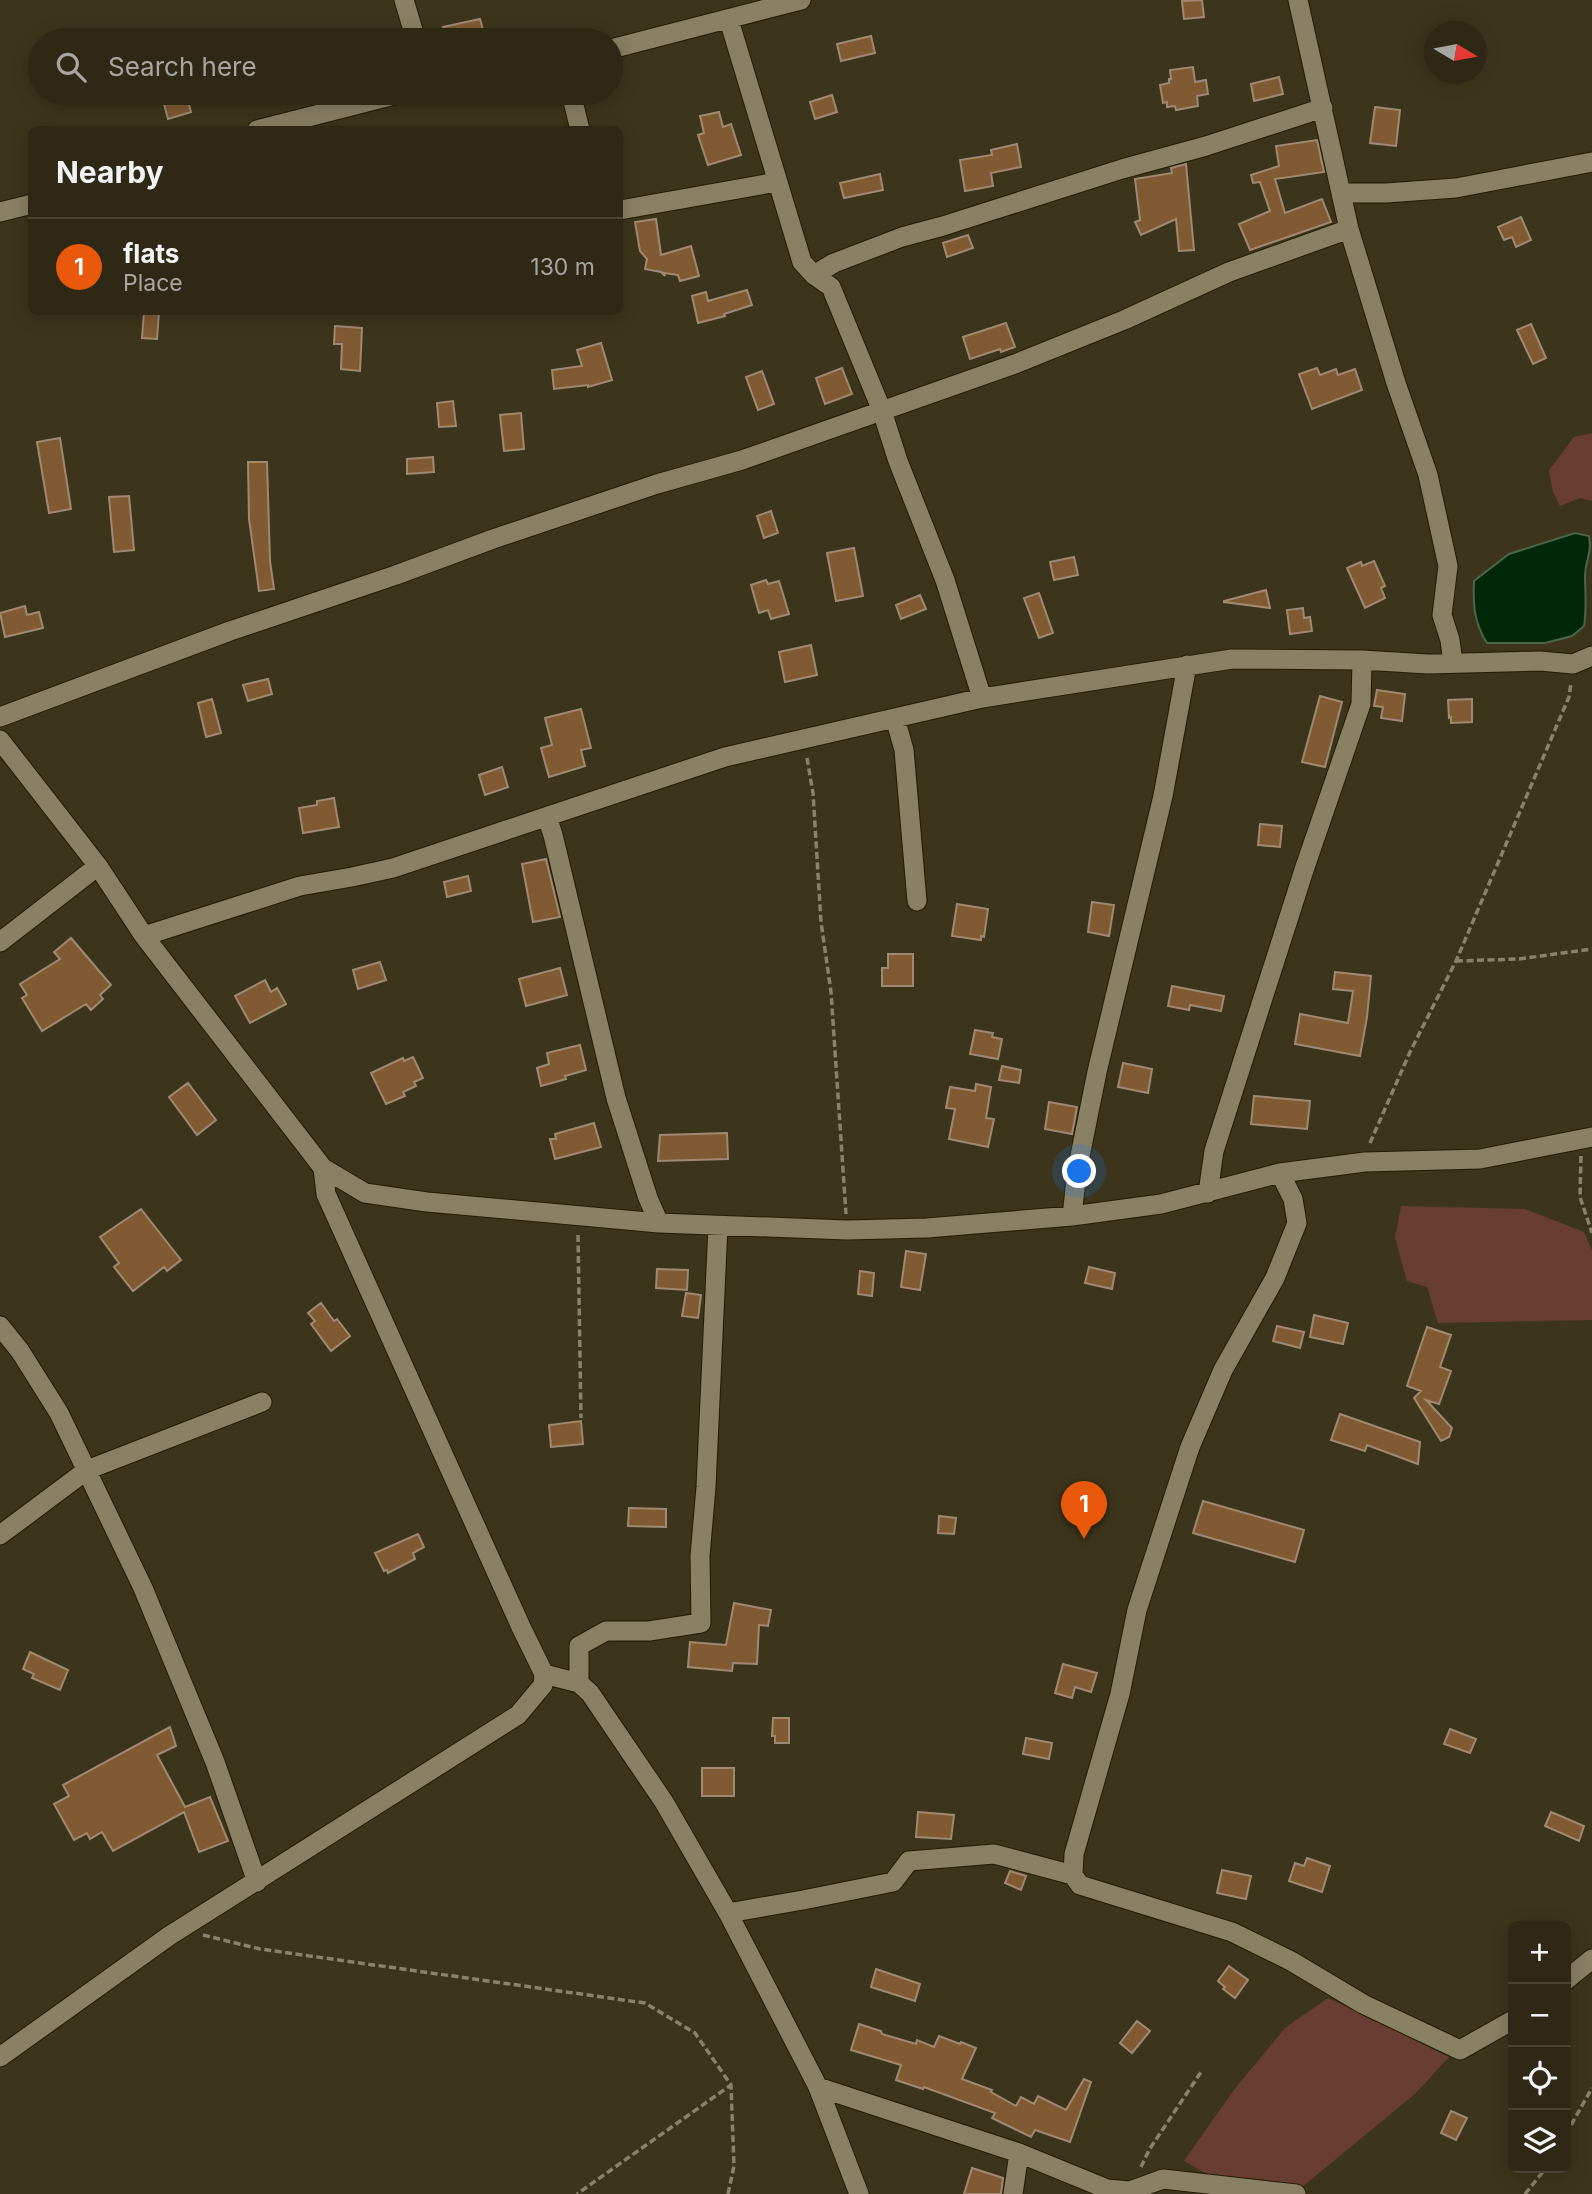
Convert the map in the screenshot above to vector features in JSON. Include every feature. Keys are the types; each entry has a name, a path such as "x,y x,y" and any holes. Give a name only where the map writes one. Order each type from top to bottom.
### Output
{"street":[{"path":"404,0 412,28"},
{"path":"623,46 801,0"},
{"path":"1298,0 1349,229 1396,383 1428,475 1448,566 1443,615 1453,663"},
{"path":"729,20 802,262 814,275 831,286 882,411 898,461 945,580 982,698"},
{"path":"273,126 355,105"},
{"path":"574,105 579,126"},
{"path":"814,275 834,263 902,237 1323,108"},
{"path":"1342,193 1455,188 1592,162"},
{"path":"623,209 777,182"},
{"path":"0,212 28,205"},
{"path":"0,717 230,631 494,539 657,484 742,460 1015,364 1124,320 1229,272 1349,229"},
{"path":"144,936 300,886 393,868 725,757 982,698 1232,659 1453,663 1540,661 1573,664 1592,656"},
{"path":"1209,1193 1214,1151 1360,704 1362,660"},
{"path":"1072,1216 1077,1171 1092,1097 1163,796 1187,665"},
{"path":"895,718 904,750 917,901"},
{"path":"0,740 98,866 144,936 323,1168 365,1193 426,1202 659,1223 847,1230 927,1228 1072,1216 1161,1204 1280,1173 1365,1162 1480,1159 1587,1138"},
{"path":"547,817 554,835 616,1098 648,1198 659,1223"},
{"path":"0,942 98,866"},
{"path":"0,2057 188,1924 518,1715 543,1685 544,1674 326,1194 323,1168"},
{"path":"1280,1173 1293,1199 1297,1223 1275,1278 1223,1370 1190,1447 1137,1610 1120,1694 1074,1854 1073,1875 1080,1885 1232,1932 1291,1961 1363,2004 1460,2050 1508,2023"},
{"path":"579,1683 579,1646 606,1631 649,1631 701,1623 700,1556 706,1487 718,1226"},
{"path":"0,1326 20,1351 60,1413 143,1588 209,1750 257,1882"},
{"path":"0,1535 88,1470 262,1402"},
{"path":"544,1674 579,1683 590,1693 663,1802 728,1913 818,2087 859,2194"},
{"path":"728,1913 893,1882 909,1861 994,1854 1073,1875"},
{"path":"1571,1976 1592,1959"},
{"path":"818,2087 1019,2153 1107,2189 1130,2191 1163,2179 1296,2194"},
{"path":"1013,2194 1019,2153"}],"path":[{"path":"1365,1162 1367,1151 1410,1052 1456,961 1569,697 1573,664"},
{"path":"804,738 813,793 821,922 831,992 847,1230"},
{"path":"1456,961 1519,958 1592,948"},
{"path":"1587,1138 1580,1197 1592,1233"},
{"path":"578,1215 581,1418"},
{"path":"188,1924 195,1933 260,1949 645,2003 695,2033 731,2085 734,2166 728,2194"},
{"path":"1130,2191 1149,2150 1201,2072"},
{"path":"576,2194 731,2085"},
{"path":"1571,2125 1592,2088"},
{"path":"1525,2194 1542,2173"}],"shaded area":[{"path":"1592,433 1592,501 1580,498 1560,506 1553,492 1549,470 1574,437"},
{"path":"1575,533 1589,536 1590,542 1585,575 1584,626 1572,636 1545,643 1487,643 1475,613 1474,581 1509,554"},
{"path":"1401,1206 1525,1209 1584,1232 1592,1250 1592,1320 1438,1323 1427,1287 1407,1281 1395,1238"},
{"path":"1328,1998 1449,2057 1415,2094 1302,2187 1214,2178 1184,2161 1233,2091 1285,2028"}],"building":[{"path":"1202,0 1204,17 1184,19 1182,1"},
{"path":"480,19 483,28 444,28"},
{"path":"871,36 875,53 841,61 837,44"},
{"path":"1193,67 1195,82 1206,80 1208,94 1197,96 1198,106 1176,110 1175,106 1167,107 1167,102 1163,103 1160,85 1169,83 1170,70"},
{"path":"1279,77 1283,94 1254,101 1251,84"},
{"path":"832,95 837,112 815,119 810,102"},
{"path":"164,105 189,105 191,112 168,119"},
{"path":"1375,107 1400,110 1396,146 1370,143"},
{"path":"719,112 723,127 731,124 741,155 708,165 698,135 704,133 700,116"},
{"path":"1317,140 1324,172 1275,179 1285,213 1322,199 1331,222 1250,250 1239,224 1270,211 1260,182 1253,183 1251,175 1279,166 1276,146"},
{"path":"1017,144 1021,167 991,173 993,186 965,191 960,160 992,155 991,150"},
{"path":"1186,164 1194,250 1179,251 1176,219 1141,235 1135,222 1140,220 1135,179 1172,173 1171,168"},
{"path":"880,174 883,190 844,198 840,183"},
{"path":"1521,217 1531,240 1516,247 1512,237 1504,240 1498,227"},
{"path":"656,219 661,255 691,246 699,276 680,281 678,275 664,273 665,276 661,272 645,269 647,259 640,251 635,222"},
{"path":"968,235 973,248 947,257 943,243"},
{"path":"747,290 752,305 698,323 692,296 706,292 708,301"},
{"path":"144,315 159,315 157,339 142,338"},
{"path":"1006,323 1015,347 970,359 963,337"},
{"path":"1531,324 1546,358 1533,364 1517,330"},
{"path":"335,326 362,328 360,371 341,369 342,344 334,344"},
{"path":"601,343 612,380 588,387 554,389 552,370 582,366 577,350"},
{"path":"842,368 852,394 825,404 816,378"},
{"path":"1317,368 1320,375 1336,369 1338,375 1355,369 1362,390 1312,409 1299,374"},
{"path":"762,371 774,404 758,410 746,377"},
{"path":"453,401 456,426 439,427 437,403"},
{"path":"521,413 524,449 504,451 500,415"},
{"path":"60,438 71,509 49,513 37,442"},
{"path":"433,457 434,472 407,474 407,459"},
{"path":"248,462 267,462 270,561 274,589 259,591 249,519"},
{"path":"129,496 134,550 114,552 109,497"},
{"path":"771,511 778,533 764,538 757,516"},
{"path":"854,548 863,596 836,601 827,553"},
{"path":"1074,557 1078,575 1054,580 1050,562"},
{"path":"1374,561 1385,586 1381,588 1385,598 1365,608 1347,568 1361,562 1362,566"},
{"path":"766,580 768,584 779,581 789,614 771,619 768,610 759,613 751,585"},
{"path":"1266,590 1270,608 1224,602 1224,601"},
{"path":"1039,593 1053,633 1039,638 1024,598"},
{"path":"920,595 926,609 901,619 896,605"},
{"path":"25,606 27,615 39,612 43,628 5,637 0,613"},
{"path":"1303,608 1304,618 1310,617 1312,631 1290,634 1287,610"},
{"path":"811,645 817,675 785,682 779,652"},
{"path":"268,679 272,694 248,701 243,685"},
{"path":"1377,690 1405,694 1402,721 1381,718 1383,707 1374,706"},
{"path":"1320,696 1342,702 1325,767 1302,762"},
{"path":"212,699 221,733 206,737 198,703"},
{"path":"1472,699 1472,722 1451,723 1448,700"},
{"path":"581,709 591,748 581,750 585,766 549,777 541,748 552,745 545,718"},
{"path":"502,767 508,787 485,795 479,775"},
{"path":"334,798 339,827 303,833 299,808"},
{"path":"1260,824 1282,826 1280,847 1258,845"},
{"path":"546,859 560,917 533,922 522,864"},
{"path":"468,876 471,891 447,897 444,882"},
{"path":"1092,902 1114,905 1109,936 1088,932"},
{"path":"957,904 988,909 984,937 981,936 981,940 952,936"},
{"path":"71,938 111,985 100,995 103,999 91,1010 86,1004 42,1031 22,998 27,995 20,984 60,959 54,952"},
{"path":"888,954 913,954 913,986 882,986 882,968 888,968"},
{"path":"380,962 386,980 358,989 353,970"},
{"path":"560,968 567,995 526,1006 519,979"},
{"path":"1335,972 1371,976 1360,1056 1295,1044 1300,1014 1348,1023 1353,991 1333,989"},
{"path":"265,980 271,992 277,988 286,1004 250,1023 235,996"},
{"path":"1172,986 1224,996 1221,1011 1190,1005 1189,1010 1168,1006"},
{"path":"975,1030 993,1033 992,1037 1002,1039 998,1059 970,1054"},
{"path":"580,1045 586,1070 541,1086 537,1068 549,1064 547,1053"},
{"path":"413,1057 423,1078 414,1082 416,1086 403,1092 405,1096 386,1104 371,1073 403,1058 404,1061"},
{"path":"1123,1063 1152,1069 1148,1093 1118,1087"},
{"path":"1002,1066 1021,1070 1019,1083 999,1080"},
{"path":"188,1083 216,1120 197,1135 169,1097"},
{"path":"976,1084 991,1087 986,1118 994,1119 988,1147 949,1139 955,1109 946,1108 950,1087 975,1091"},
{"path":"1254,1096 1310,1101 1307,1129 1251,1124"},
{"path":"1049,1102 1077,1107 1072,1134 1045,1129"},
{"path":"594,1123 601,1147 555,1159 550,1139 556,1139 555,1134"},
{"path":"727,1133 728,1159 658,1161 660,1135"},
{"path":"141,1209 181,1260 167,1271 164,1267 133,1291 114,1267 119,1263 100,1237"},
{"path":"906,1251 926,1254 920,1290 901,1287"},
{"path":"1089,1267 1115,1273 1112,1289 1085,1283"},
{"path":"657,1269 688,1270 687,1290 656,1288"},
{"path":"860,1271 874,1273 872,1296 858,1294"},
{"path":"686,1293 701,1295 698,1318 682,1316"},
{"path":"321,1303 334,1321 337,1319 350,1336 331,1351 311,1324 315,1321 308,1313"},
{"path":"1314,1315 1348,1323 1343,1344 1310,1337"},
{"path":"1277,1326 1304,1332 1300,1348 1273,1341"},
{"path":"1427,1327 1451,1335 1440,1367 1451,1371 1439,1404 1426,1400 1452,1428 1449,1437 1441,1441 1414,1398 1421,1391 1407,1386"},
{"path":"1340,1414 1420,1442 1418,1464 1367,1445 1365,1451 1331,1440"},
{"path":"581,1421 583,1444 551,1447 549,1425"},
{"path":"1203,1501 1304,1530 1295,1562 1193,1533"},
{"path":"629,1508 666,1509 666,1527 628,1526"},
{"path":"939,1516 956,1518 954,1534 938,1533"},
{"path":"418,1534 424,1547 413,1553 415,1559 388,1573 387,1570 384,1571 375,1553"},
{"path":"734,1603 771,1610 768,1626 759,1625 757,1664 733,1663 732,1671 688,1667 690,1642 726,1645"},
{"path":"30,1652 68,1670 60,1690 32,1678 34,1674 23,1669"},
{"path":"1063,1664 1097,1673 1091,1692 1075,1687 1072,1698 1055,1693"},
{"path":"773,1718 789,1718 789,1743 775,1743 775,1736 772,1736"},
{"path":"170,1727 176,1746 157,1755 185,1807 210,1797 228,1841 199,1852 184,1812 113,1851 102,1832 90,1839 87,1833 74,1840 54,1804 69,1796 63,1785"},
{"path":"1450,1729 1476,1739 1470,1753 1444,1744"},
{"path":"1026,1738 1052,1743 1049,1759 1023,1754"},
{"path":"702,1768 734,1768 734,1796 702,1796"},
{"path":"918,1812 954,1815 951,1839 916,1837"},
{"path":"1551,1812 1584,1826 1579,1841 1545,1826"},
{"path":"1307,1858 1330,1866 1322,1892 1289,1881 1295,1863 1304,1866"},
{"path":"1222,1870 1251,1876 1246,1899 1217,1893"},
{"path":"1010,1871 1026,1876 1021,1890 1005,1883"},
{"path":"1229,1966 1248,1980 1235,1998 1223,1989 1225,1987 1218,1981"},
{"path":"876,1969 920,1984 915,2001 871,1987"},
{"path":"1137,2021 1150,2031 1132,2053 1120,2043"},
{"path":"859,2024 916,2044 917,2040 934,2047 939,2036 976,2048 962,2079 992,2090 991,2092 1016,2106 1021,2097 1034,2104 1038,2096 1066,2110 1084,2079 1091,2082 1070,2142 1035,2130 1031,2137 992,2118 995,2113 924,2087 923,2089 896,2080 901,2065 851,2050"},
{"path":"1451,2111 1467,2118 1456,2140 1441,2133"},
{"path":"972,2168 1003,2178 1001,2194 964,2194"}],"place":[{"name":"flats","path":"1084,1539"}]}
